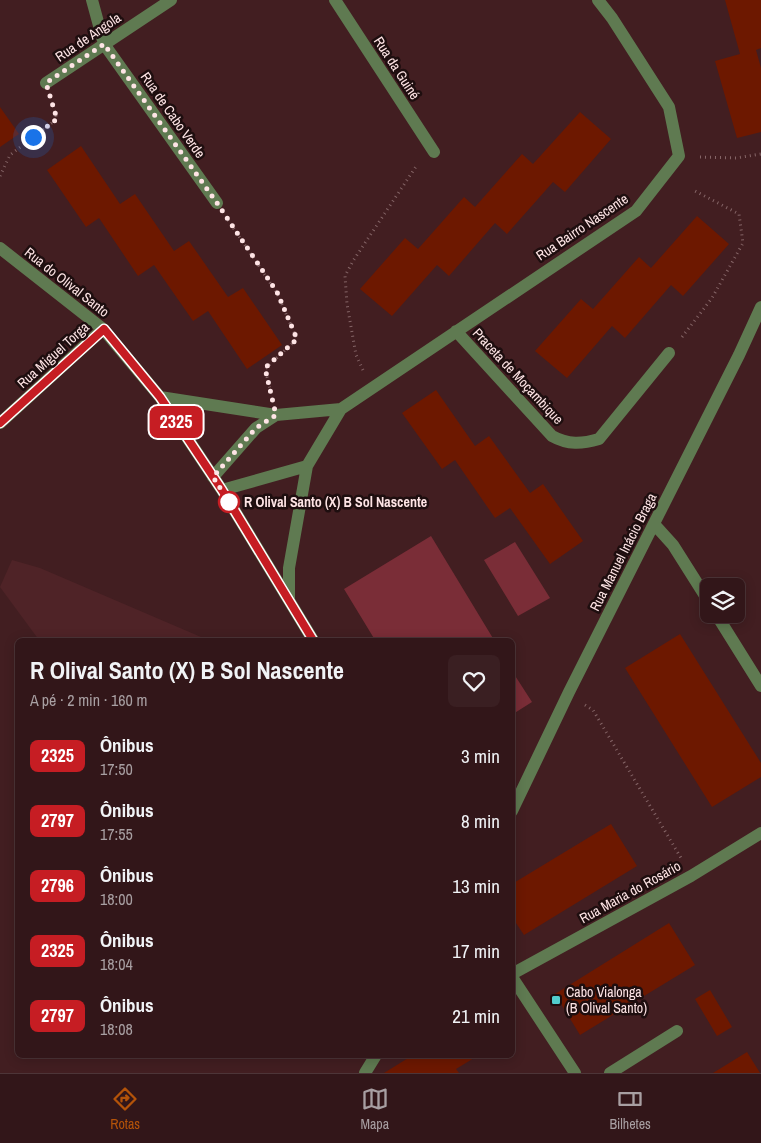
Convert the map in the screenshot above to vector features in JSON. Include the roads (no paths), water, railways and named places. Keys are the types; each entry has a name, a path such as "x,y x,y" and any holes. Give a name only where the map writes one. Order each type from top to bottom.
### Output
{"street":[{"path":"92,0 104,44"},
{"name":"Rua de Angola","path":"46,83 171,0"},
{"name":"Rua da Guiné","path":"335,0 434,152"},
{"name":"Rua Bairro Nascente","path":"289,599 289,568 307,466 341,409 636,211 679,156 669,107 612,18 598,0"},
{"name":"Rua de Cabo Verde","path":"104,44 217,203"},
{"name":"Rua do Olival Santo","path":"0,248 104,329 160,397 222,490 312,638"},
{"name":"Rua Manuel Inácio Braga","path":"515,805 569,692 739,355 761,307"},
{"name":"Rua Miguel Torga","path":"0,423 104,329"},
{"name":"Praceta de Moçambique","path":"456,331 552,436 572,444 599,439 669,353"},
{"name":"Rua Bairro Nascente","path":"160,397 276,415 341,409"},
{"name":"Rua Bairro Nascente","path":"213,477 256,428 276,415"},
{"path":"222,490 307,466"},
{"path":"654,524 673,545 700,588"},
{"path":"722,623 761,686"},
{"name":"Rua Maria do Rosário","path":"515,973 691,876 761,833"},
{"path":"515,980 575,1073"},
{"path":"610,1073 677,1031"},
{"path":"365,1073 374,1058"}],"place":[{"name":"R Olival Santo (X) B Sol Nascente","path":"229,502"},
{"name":"Cabo Vialonga (B Olival Santo)","path":"556,1000"}]}
